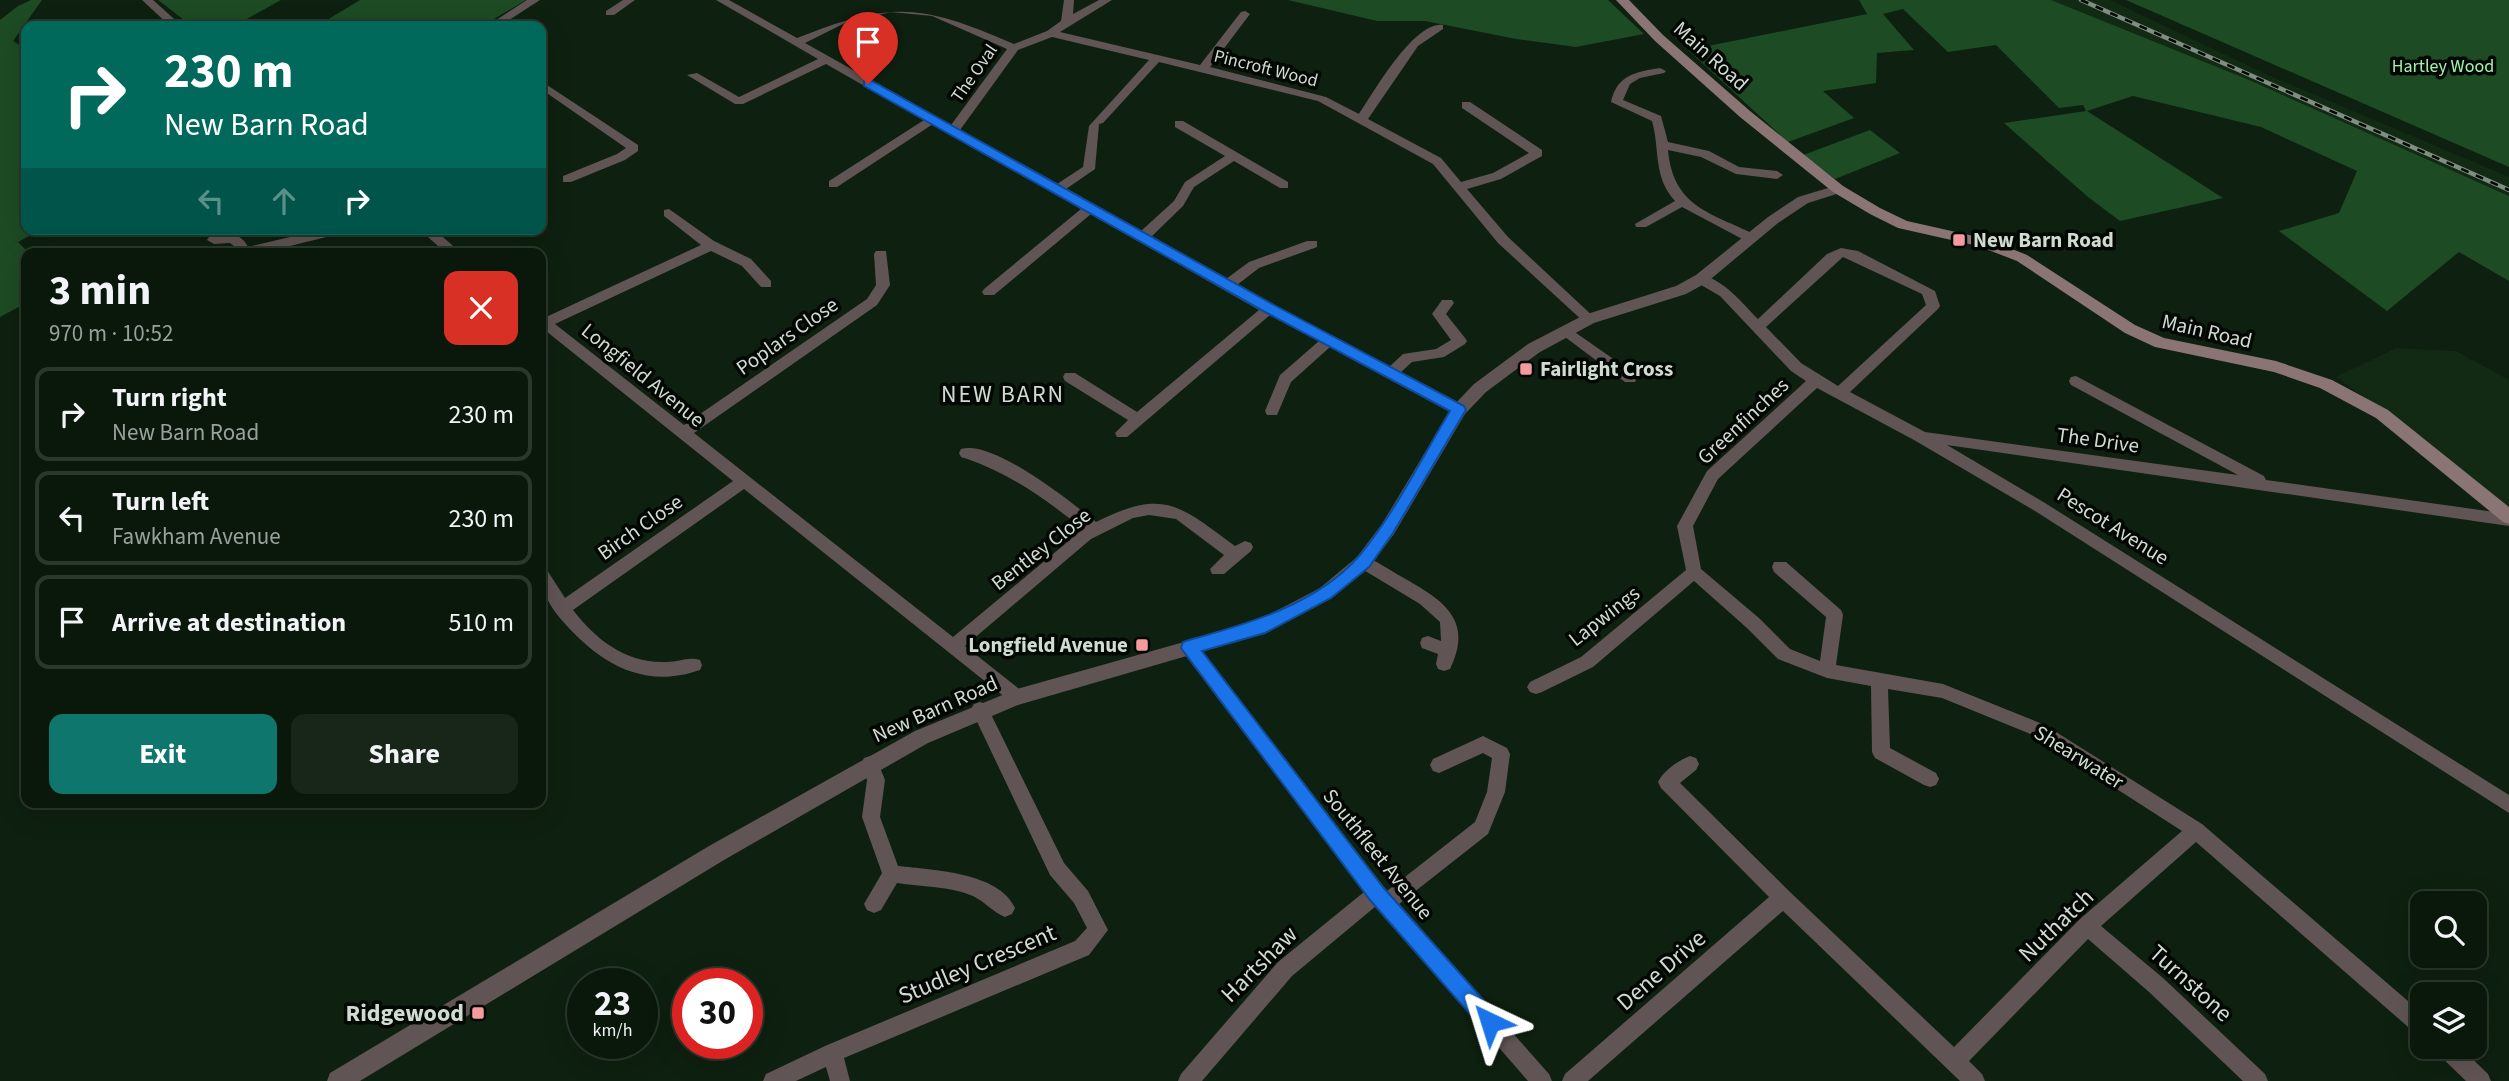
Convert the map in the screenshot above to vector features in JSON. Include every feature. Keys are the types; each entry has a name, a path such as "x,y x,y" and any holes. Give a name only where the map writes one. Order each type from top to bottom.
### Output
{"main road":[{"name":"Main Road","path":"1622,0 1704,79 1838,188 1903,225 1928,233 1982,242 2022,258 2130,330 2152,340 2276,367 2301,374 2347,394 2382,414 2509,519"}],"street":[{"path":"147,0 170,21"},
{"path":"501,21 535,0"},
{"path":"610,13 630,0"},
{"path":"721,0 1144,236 1269,309 1459,410"},
{"path":"736,8 747,0"},
{"path":"1066,22 1069,0"},
{"name":"The Oval","path":"953,131 1013,48 1051,33 1107,0"},
{"path":"796,43 828,26 910,4 1013,48"},
{"name":"Pincroft Wood","path":"1201,71 1245,14"},
{"path":"1360,121 1414,44 1439,27"},
{"name":"Pincroft Wood","path":"1051,33 1322,99 1437,161 1459,187"},
{"path":"693,75 739,102 825,60"},
{"path":"1058,189 1089,169 1097,123 1156,60"},
{"path":"1660,71 1629,77 1619,88 1617,102 1657,119 1664,145 1664,173 1670,188 1682,202 1751,238"},
{"path":"546,87 634,148 621,157 567,179"},
{"path":"1466,105 1538,153 1497,176 1459,187 1503,240 1589,320"},
{"path":"833,184 933,119"},
{"path":"1179,124 1284,185"},
{"path":"1664,145 1705,154 1736,170 1777,174"},
{"path":"1144,236 1179,203 1189,185 1235,155"},
{"name":"New Barn Road","path":"338,1081 451,1016 743,836 917,738 980,709 1017,697 1259,628 1326,593 1363,562 1388,529 1459,410 1480,388 1534,348 1566,331 1589,320 1681,290 1701,279 1803,200 1838,188"},
{"path":"1641,224 1682,202"},
{"path":"989,292 1090,208"},
{"path":"669,213 712,245 739,256 756,269 766,284"},
{"path":"214,240 232,235"},
{"path":"261,248 317,235"},
{"path":"432,235 449,248"},
{"path":"1229,284 1254,265 1312,244"},
{"path":"546,320 712,245"},
{"path":"1759,326 1832,257 1841,252 1853,254 1928,291 1933,306 1840,393"},
{"name":"Poplars Close","path":"683,433 872,302 883,285 881,254"},
{"name":"Pescot Avenue","path":"1701,279 1725,293 1796,368 1919,436 2176,591 2509,805"},
{"path":"1391,373 1408,358 1439,354 1460,341 1439,314 1447,303"},
{"path":"1122,433 1269,309"},
{"name":"Longfield Avenue","path":"546,323 1017,697"},
{"path":"1566,331 1630,378"},
{"path":"1272,411 1285,379 1329,340"},
{"path":"1070,377 1137,419"},
{"name":"Greenfinches","path":"1694,572 1685,526 1712,475 1816,381"},
{"name":"The Drive","path":"2076,381 2270,486"},
{"name":"The Drive","path":"1919,436 2509,519"},
{"path":"966,453 983,456 1026,479 1094,529"},
{"name":"Birch Close","path":"561,608 580,598 744,481"},
{"name":"Bentley Close","path":"954,646 1094,529 1136,510 1165,511 1183,516 1240,551 1217,569"},
{"path":"1363,562 1384,577 1436,604 1450,622 1445,657 1428,643"},
{"path":"1780,567 1835,615 1827,671"},
{"name":"Shearwater","path":"1694,572 1753,623 1783,654 1827,671 1943,691 2039,730 2196,830 2410,1016"},
{"name":"Lapwings","path":"1536,687 1587,662 1694,572"},
{"path":"546,583 561,608 610,656 625,664 655,670 694,664"},
{"name":"Southfleet Avenue","path":"1189,648 1381,898 1542,1081"},
{"path":"1879,681 1881,752 1930,779"},
{"name":"Studley Crescent","path":"773,1081 832,1053 1082,948 1098,930 1081,897 1058,869 980,709"},
{"name":"Hartshaw","path":"1188,1081 1285,969 1482,828 1501,770 1502,754 1483,744 1439,765"},
{"path":"870,764 876,780 872,817 891,874 874,904"},
{"path":"1690,764 1667,782 1783,898 1975,1081"},
{"name":"Nuthatch","path":"1955,1061 2087,926 2196,830"},
{"path":"891,874 978,888 996,898 1005,908"},
{"name":"Dene Drive","path":"1572,1081 1783,898"},
{"name":"Turnstone","path":"2087,926 2156,985 2258,1081"},
{"path":"832,1053 840,1081"},
{"path":"2458,1059 2481,1081"}],"shaded area":[{"path":"2051,0 2110,0 2268,75 2509,177 2509,196 2247,79"},
{"path":"2396,348 2456,351 2509,380 2509,513 2431,444 2336,377"}],"green space":[{"path":"31,0 42,0 27,21 21,21 21,30 13,41 21,46 21,235 31,235 18,242 24,248 21,248 21,306 0,317 0,20"},
{"path":"158,0 281,0 243,21 185,21"},
{"path":"360,0 526,0 490,21 325,21"},
{"path":"1288,0 1608,0 1644,34 1576,47 1516,39 1425,21 1377,21"},
{"path":"1859,0 2051,0 2247,79 2509,196 2509,281 2459,252 2387,311 2279,231 2339,213 2357,171 2261,127 2133,96 2087,111 2223,198 2120,221 2088,197 2004,123 2086,111 2083,105 2059,108 1996,45 1948,52 1903,9 1883,14 1914,50 1877,53 1876,83 1823,91 1854,118 1788,142 1688,50 1867,14"},
{"name":"Hartley Wood","path":"2126,0 2509,0 2509,167"},
{"path":"1870,130 1900,153 1835,179 1803,155"}],"railway":[{"path":"2081,0 2509,190"}],"place":[{"name":"New Barn Road","path":"1959,240"},
{"name":"Fairlight Cross","path":"1526,369"},
{"name":"Longfield Avenue","path":"1142,645"},
{"name":"Ridgewood","path":"478,1013"}],"district":[{"name":"NEW BARN","path":"1003,394"}],"route":[{"path":"868,84 1144,236 1269,309 1459,410 1388,529 1363,562 1326,593 1259,628 1189,648 1377,893 1490,1022"}]}
